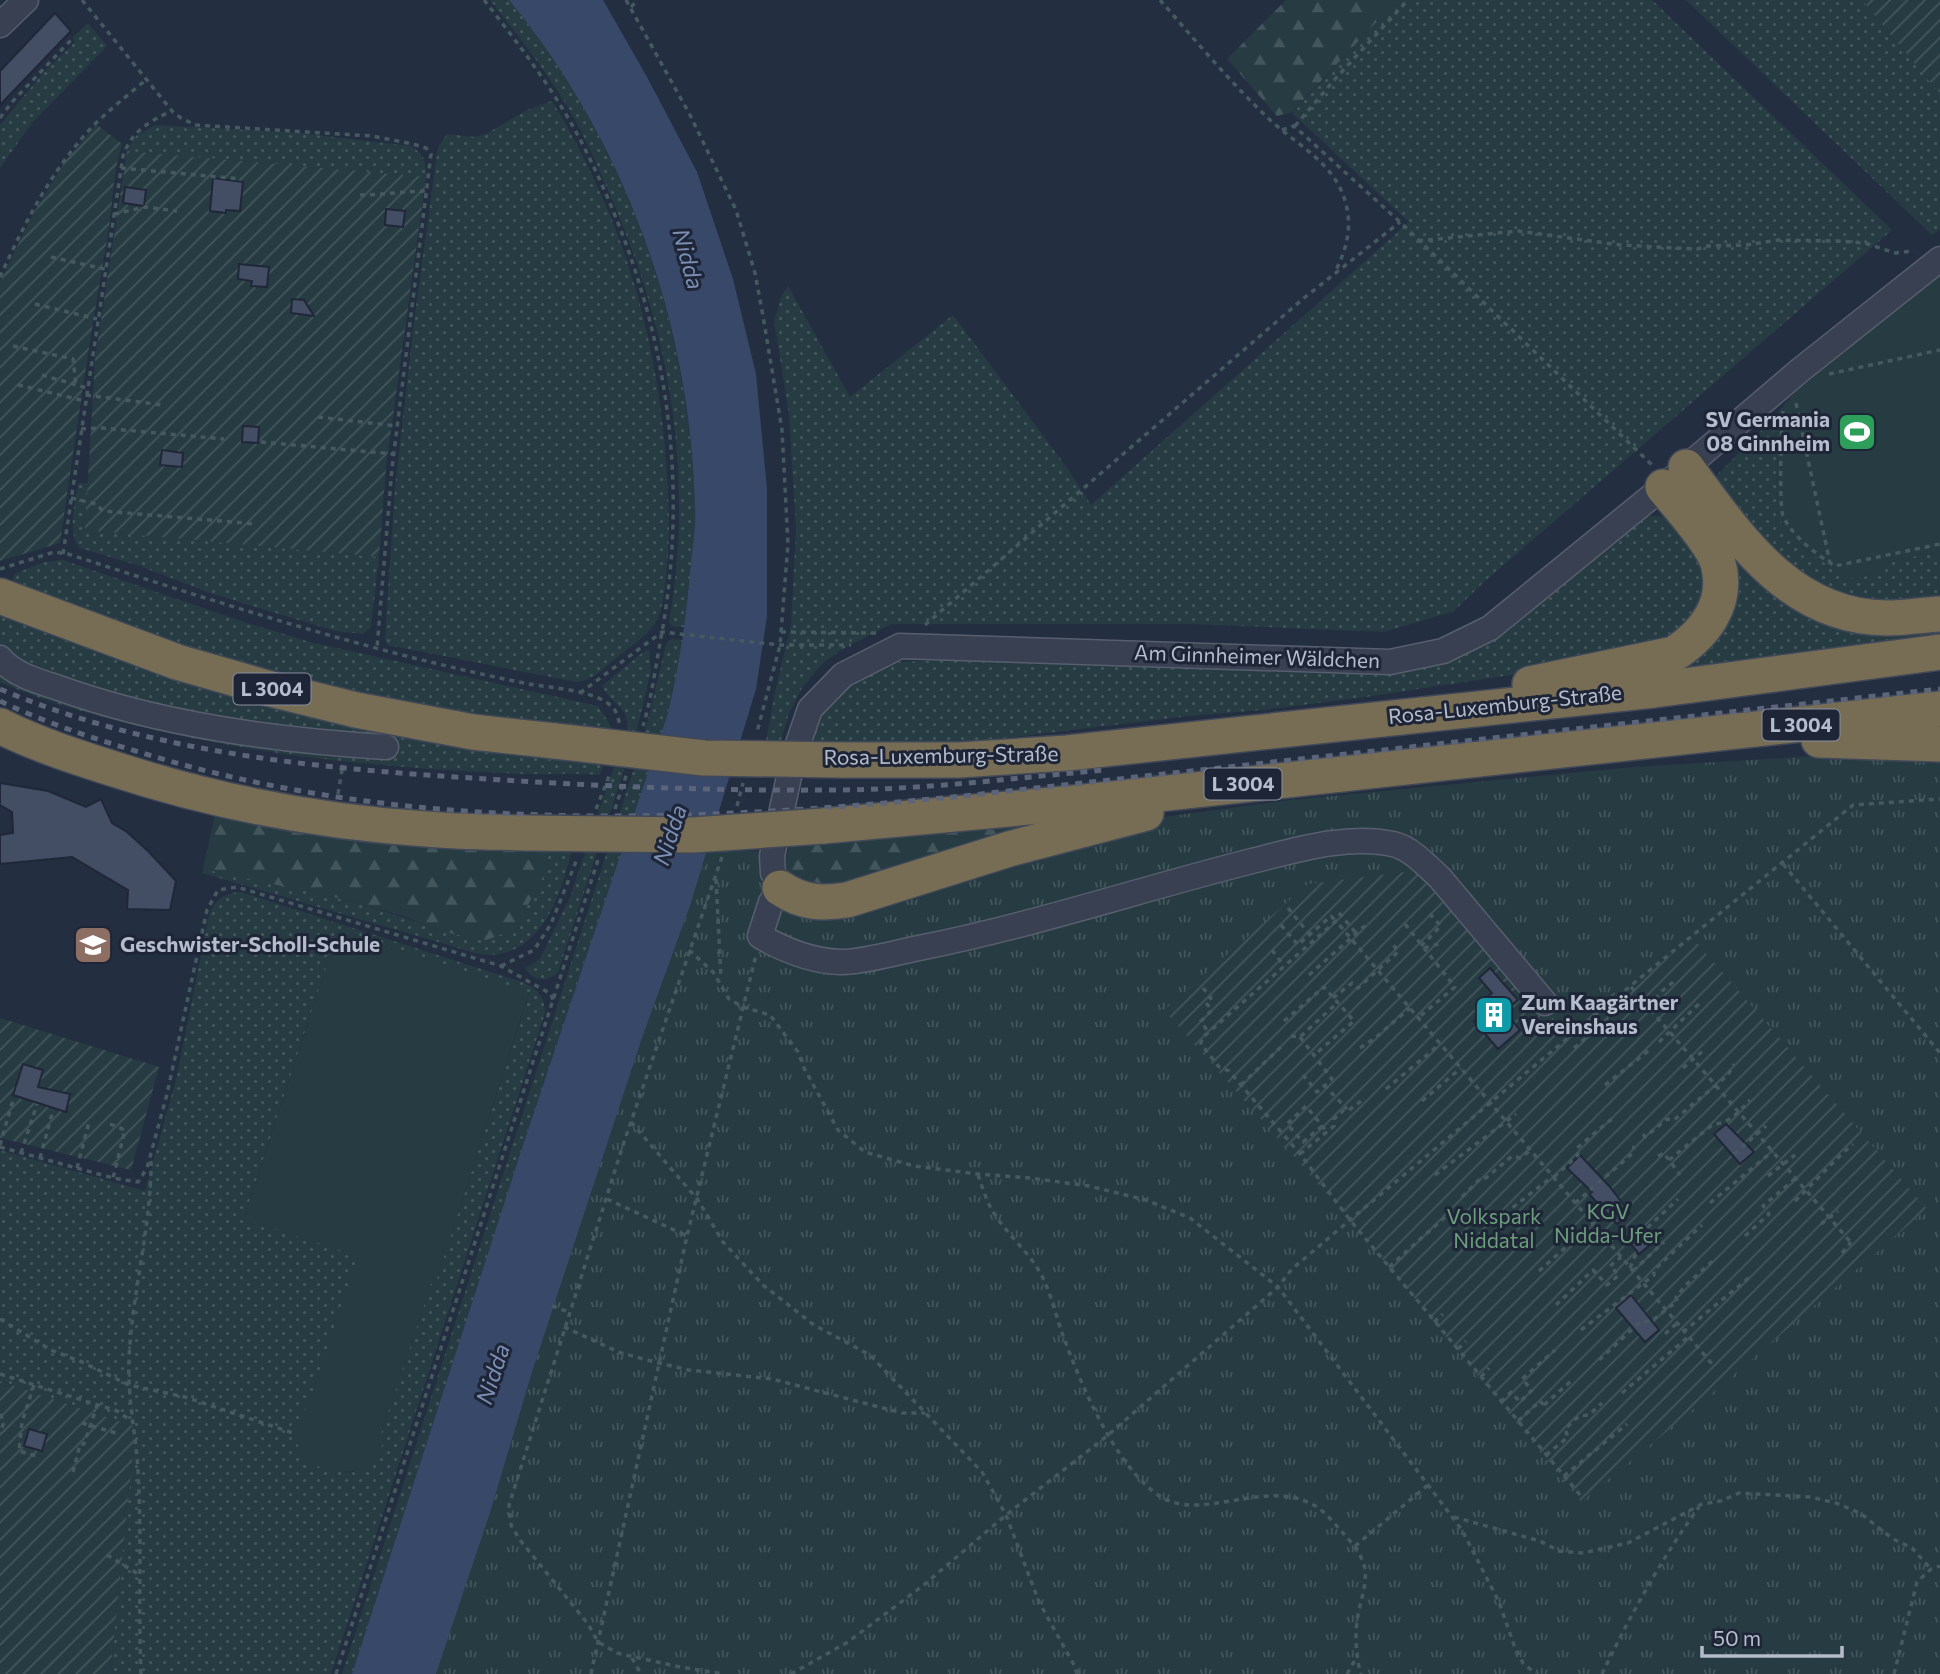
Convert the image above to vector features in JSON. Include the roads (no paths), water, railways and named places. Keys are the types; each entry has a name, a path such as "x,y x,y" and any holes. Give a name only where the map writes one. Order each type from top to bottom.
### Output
{"highway":[{"path":"1667,474 1781,581 1802,595 1829,608 1854,614 1885,618 1940,614"},
{"path":"1382,718 1592,670 1647,661 1674,654 1694,641 1717,609 1720,585 1717,562 1681,508 1667,474"},
{"name":"Rosa-Luxemburg-Straße","path":"0,596 177,663 356,710 473,732 704,758 959,760 1068,753 1654,690 1940,652"},
{"name":"L 3004","path":"0,726 88,761 160,784 227,802 327,818 413,828 526,833 693,835 978,813 1940,709"},
{"path":"1662,740 1741,744 1812,740 1940,744"},
{"path":"780,888 810,902 823,904 847,900 1009,849 1128,817 1290,779"}],"street":[{"path":"0,25 26,0"},
{"name":"Am Ginnheimer Wäldchen","path":"780,888 773,873 772,856 793,758 810,709 843,676 900,646 1390,662 1443,651 1490,628 1667,474 1809,363 1924,255"},
{"path":"0,658 25,677 96,702 200,725 296,741 386,747"},
{"path":"780,888 771,902 760,936 777,946 805,956 841,962 981,936 1153,886 1288,852 1369,840 1397,845 1421,860 1440,878 1545,1003"}],"water":[{"name":"Nidda","path":"509,0 603,0 697,172 733,279 756,374 767,489 767,616 756,689 691,903 642,1038 436,1674 352,1674 524,1142 668,713 682,638 694,535 691,440 681,372 665,305 644,239 618,175 587,114 550,55"}],"railway":[{"path":"0,689 56,711 172,742 291,762 412,774 651,787 831,790 934,786 1105,770"},
{"path":"0,701 73,731 149,755 249,781 350,799 451,810 656,816 758,812 963,796 1940,689"}],"place":[{"name":"SV Germania 08 Ginnheim","path":"1857,432"},
{"name":"Geschwister-Scholl-Schule","path":"93,945"},
{"name":"Zum Kaagärtner Vereinshaus","path":"1494,1015"}],"park label":[{"name":"KGV Nidda-Ufer","path":"1608,1224"},
{"name":"Volkspark Niddatal","path":"1494,1229"}]}
